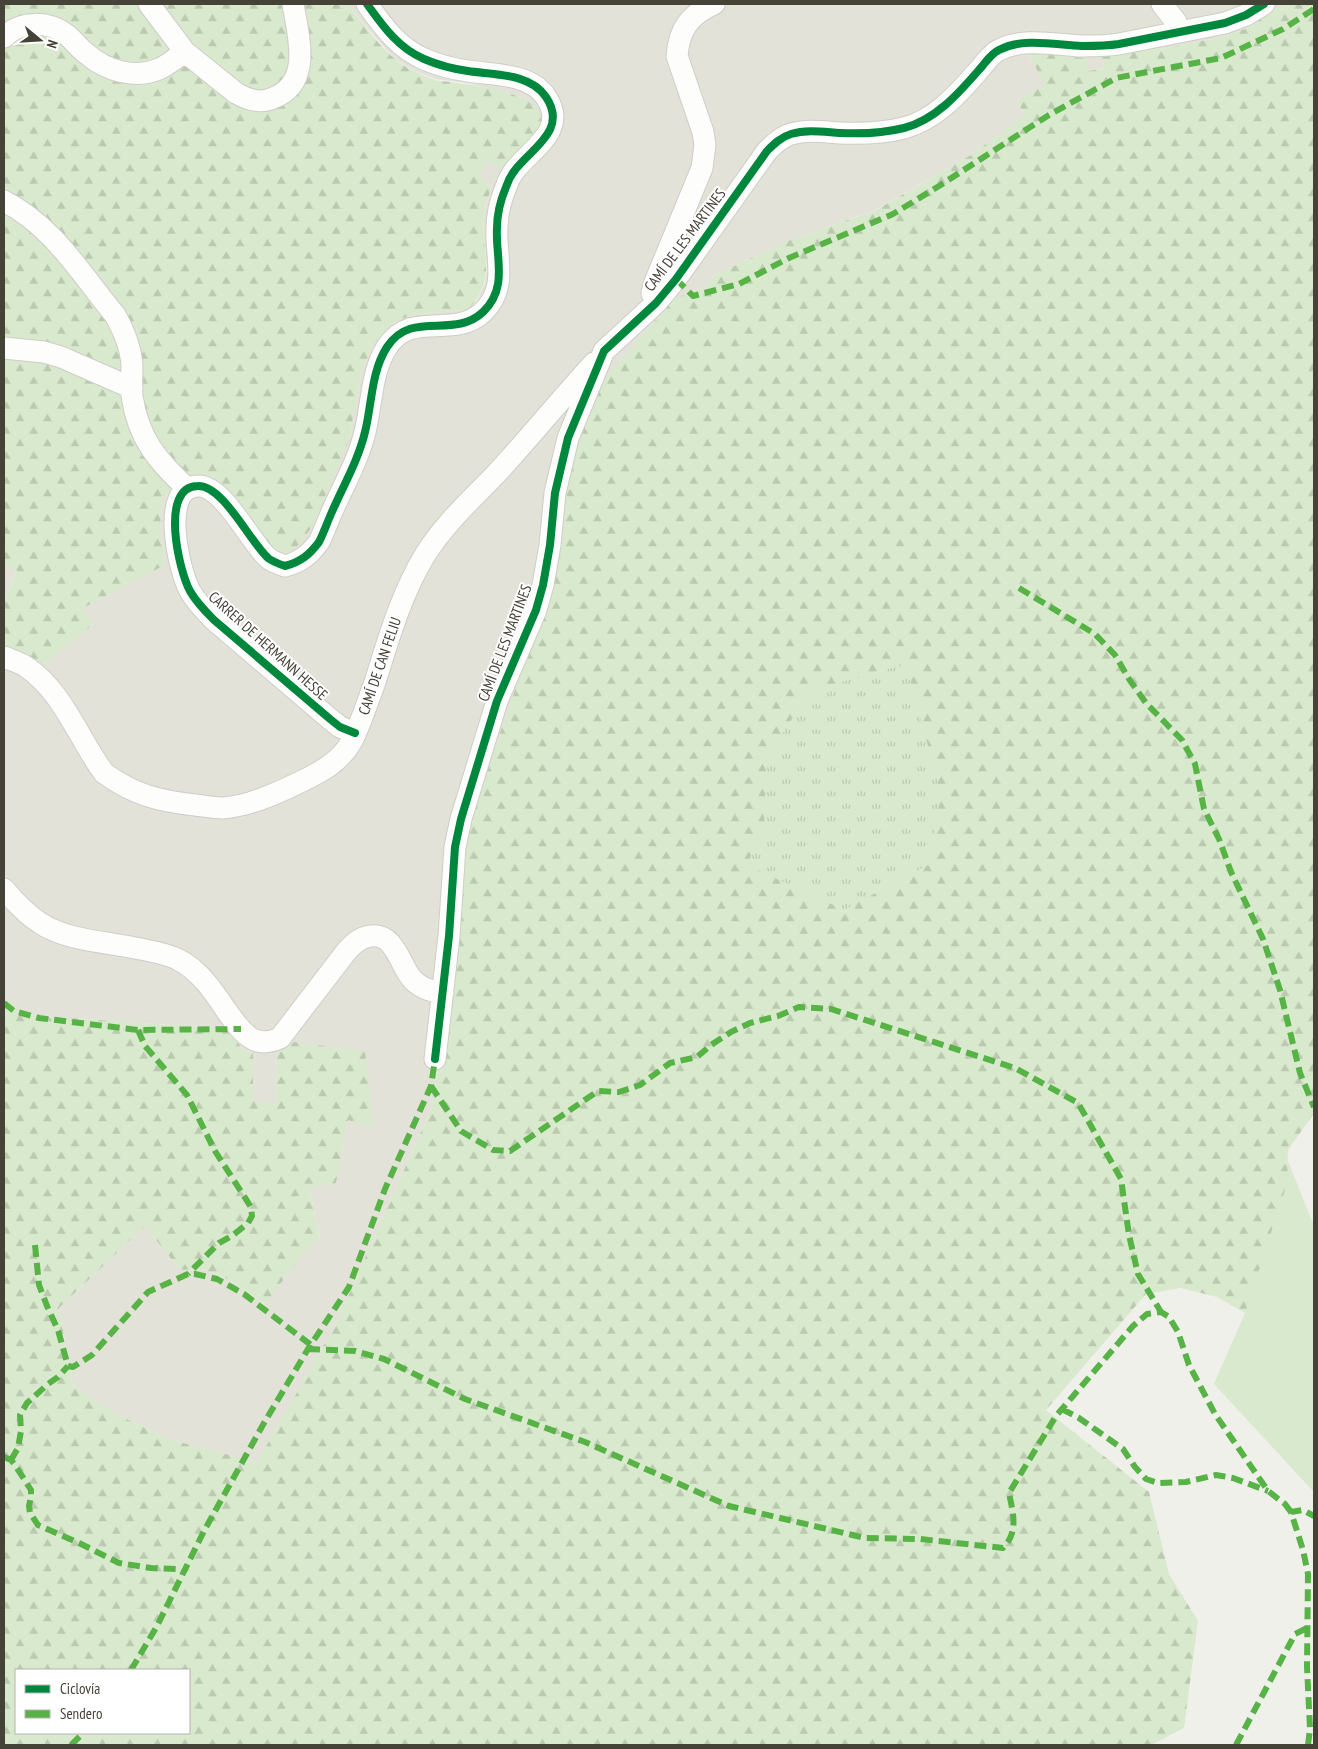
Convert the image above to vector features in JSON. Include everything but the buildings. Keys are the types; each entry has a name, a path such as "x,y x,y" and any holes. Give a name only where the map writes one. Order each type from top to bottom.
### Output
{"street":[{"path":"149,4 185,52 244,98 259,101 278,97 292,84 300,66 293,4"},
{"path":"4,201 25,214 52,237 115,315 127,340 132,365 132,388 137,419 148,445 166,467 188,489 197,486 213,491 221,498 256,545 270,559 285,566 303,560 319,542 352,472 365,432 375,377 387,347 402,332 412,328 463,324 476,319 492,299 500,272 496,229 499,207 514,171 544,141 550,132 552,118 551,106 539,89 528,83 503,75 440,66 409,51 388,33 367,4"},
{"path":"656,303 652,293 655,282 697,181 705,145 703,132 677,56 678,44 681,33 687,23 696,14 714,4"},
{"path":"1162,4 1176,22 1178,32"},
{"name":"CAMÍ DE LES MARTINES","path":"435,1059 443,993 455,847 461,819 497,701 536,610 543,585 550,545 555,493 568,438 604,352 656,303 676,279 767,151 778,140 791,134 806,131 843,133 888,131 905,128 922,121 939,110 989,58 999,50 1013,45 1102,46 1226,23 1246,16 1264,4"},
{"path":"4,37 24,26 46,25 67,35 86,54 104,66 130,73 146,73 159,69 185,52"},
{"path":"4,348 44,352 61,357 132,388"},
{"name":"CAMÍ DE CAN FELIU","path":"4,656 24,666 49,688 104,773 126,788 157,800 222,808 240,805 285,790 332,765 344,753 367,705 402,603 424,556 447,526 498,472 604,352"},
{"name":"CARRER DE HERMANN HESSE","path":"188,489 177,504 174,519 177,549 183,576 200,606 314,707 340,727 355,733"},
{"path":"4,889 30,916 54,930 77,937 161,953 178,960 191,968 201,978 236,1023 250,1038 256,1041 272,1041 280,1038 346,952 361,938 378,935 385,938 391,944 412,978 419,985 428,991 443,993"}],"shaded area":[{"path":"348,4 1284,4 1245,29 1217,38 1166,48 1102,56 1105,68 1089,71 1085,58 1028,53 1045,84 1017,101 1025,115 971,155 875,210 788,241 715,275 706,286 674,299 572,459 556,572 452,990 431,1109 335,1326 257,1462 172,1440 120,1416 73,1386 59,1308 145,1226 180,1270 201,1269 228,1279 264,1304 308,1247 320,1239 309,1187 336,1182 348,1119 374,1127 277,1051 275,1105 253,1101 253,1051 244,1052 229,1029 40,1016 14,1007 4,998 4,647 17,651 42,665 94,624 81,609 165,565 160,531 162,498 193,473 217,480 234,495 251,518 349,440 361,373 372,347 382,333 400,319 420,314 468,310 477,300 485,283 487,266 484,213 491,188 479,175 488,161 502,168 521,97 467,83 435,79 412,70 394,58"},
{"path":"4,567 17,569 4,602"}],"green space":[{"path":"4,4 348,4 386,51 404,66 435,80 481,87 518,96 532,104 540,114 538,130 502,169 488,161 479,175 491,188 484,214 485,275 483,287 477,298 468,310 420,314 400,319 382,333 372,347 361,373 349,440 313,525 302,541 292,551 286,553 278,552 267,543 234,495 218,480 193,473 162,498 160,531 165,565 81,609 94,624 42,665 17,651 4,647 4,602 17,570 4,567"},
{"path":"1284,4 1314,4 1314,1113 1288,1150 1287,1184 1245,1313 1217,1297 1181,1288 1146,1294 1046,1410 1149,1492 1169,1574 1198,1621 1184,1728 1151,1745 4,1745 4,998 14,1007 40,1016 229,1029 244,1052 253,1051 253,1100 275,1104 277,1051 294,1042 365,1051 374,1127 348,1120 336,1183 309,1187 320,1239 308,1247 265,1304 228,1279 201,1269 180,1270 145,1226 59,1308 73,1386 120,1416 172,1440 257,1462 335,1326 431,1109 452,990 470,819 556,572 572,458 589,397 674,299 706,286 715,275 788,241 876,210 971,155 1025,115 1017,101 1044,84 1028,52 1085,58 1089,71 1105,68 1101,56 1166,48 1217,38 1245,29"},
{"path":"906,664 941,795 928,865 844,910 747,865 764,826 766,759 810,691"},
{"path":"1288,1161 1314,1226 1314,1491 1214,1384 1245,1313"}],"marked path":[{"path":"676,279 693,296 739,284 789,258 893,214 1049,115 1116,78 1221,58 1283,29 1314,9"},
{"path":"1019,588 1095,634 1115,655 1146,703 1182,740 1195,764 1204,809 1263,939 1280,990 1300,1073 1314,1107"},
{"path":"4,1003 14,1011 39,1018 138,1030 241,1029"},
{"path":"431,1086 461,1131 493,1150 510,1151 598,1091 619,1092 640,1085 670,1063 697,1057 731,1032 750,1023 778,1016 799,1007 831,1009 1015,1068 1078,1103 1121,1179 1129,1235 1138,1274 1161,1312"},
{"path":"138,1030 145,1046 187,1095 215,1151 251,1207 252,1216 248,1223 232,1236 219,1243 188,1274"},
{"path":"132,1669 157,1626 204,1531 264,1423 308,1349 349,1287 385,1189 431,1086 435,1059"},
{"path":"35,1245 39,1285 58,1330 68,1366 73,1367 92,1355 148,1292 188,1274 217,1279 244,1294 311,1345"},
{"path":"308,1349 355,1351 384,1359 465,1399 585,1442 729,1506 865,1538 920,1539 1003,1548 1011,1535 1014,1522 1009,1493 1056,1416 1133,1326 1147,1314 1161,1312 1169,1317 1178,1332 1189,1365 1215,1414 1268,1491 1285,1504 1291,1512"},
{"path":"11,1460 18,1448 21,1431 20,1415 27,1403 68,1366"},
{"path":"1062,1409 1079,1418 1123,1449 1146,1479 1158,1483 1186,1482 1216,1475 1233,1478 1268,1491"},
{"path":"4,1457 11,1460 31,1490 30,1513 38,1525 119,1563 151,1568 176,1569 182,1572"},
{"path":"1308,1745 1310,1729 1307,1667 1308,1574 1303,1550 1291,1512 1303,1510 1314,1516"},
{"path":"1236,1745 1295,1634 1307,1628"},
{"path":"71,1745 82,1734"}],"cycle path":[{"path":"355,733 340,727 330,719 214,620 195,599 186,581 177,549 175,514 179,500 186,490 198,486 207,488 226,504 268,558 278,564 285,566 291,564 305,557 312,550 321,538 358,453 365,432 375,377 387,347 397,336 408,329 459,324 471,320 483,312 491,302 498,282 497,223 502,196 512,174 545,138 553,119 552,109 546,97 531,83 511,76 451,68 424,59 399,43 367,4"},
{"path":"435,1059 449,936 455,847 461,819 497,701 536,610 543,585 550,545 555,493 568,438 604,351 656,303 676,279 767,151 784,137 797,132 809,131 880,132 915,124 936,113 993,54 1008,46 1029,43 1082,46 1119,44 1225,23 1246,15 1264,4"}]}
